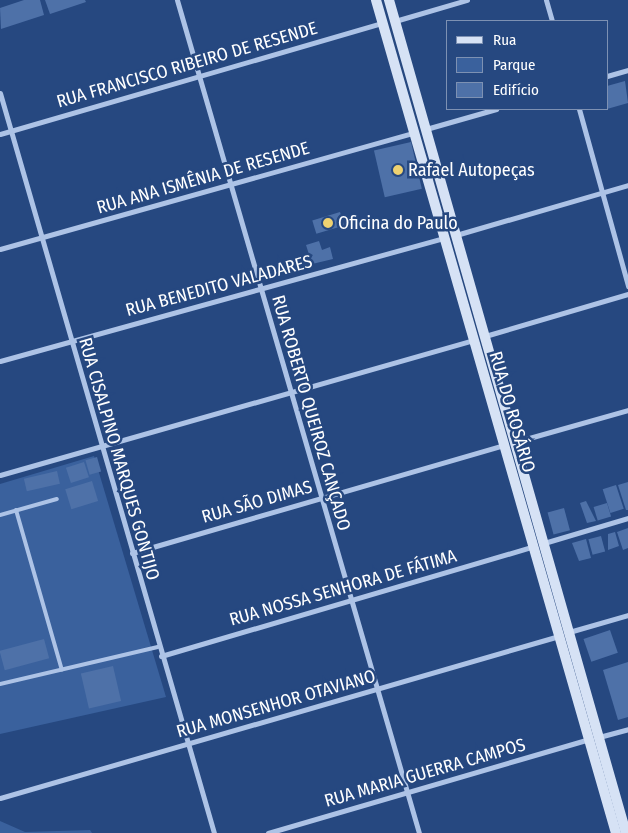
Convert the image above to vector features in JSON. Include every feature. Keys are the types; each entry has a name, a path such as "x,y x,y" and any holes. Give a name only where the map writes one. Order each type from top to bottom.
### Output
{"main road":[{"name":"RUA DO ROSÁRIO","path":"376,0 504,445 539,545"},
{"name":"RUA DO ROSÁRIO","path":"389,0 515,442 539,545 564,634 594,738 626,833"},
{"name":"RUA DO ROSÁRIO","path":"594,738 616,833"}],"street":[{"name":"RUA ROBERTO QUEIROZ CANÇADO","path":"177,0 419,833"},
{"path":"395,21 467,0"},
{"path":"546,0 552,20"},
{"name":"RUA FRANCISCO RIBEIRO DE RESENDE","path":"0,134 382,23"},
{"path":"608,76 628,70"},
{"name":"RUA CISALPINO MARQUES GONTIJO","path":"0,93 186,744 214,833"},
{"path":"426,129 492,110"},
{"path":"579,110 604,192 628,286"},
{"name":"RUA ANA ISMÊNIA DE RESENDE","path":"0,249 414,133"},
{"path":"456,235 628,185"},
{"name":"RUA BENEDITO VALADARES","path":"0,362 444,238"},
{"path":"485,336 628,294"},
{"path":"0,475 474,340"},
{"path":"515,442 628,410"},
{"name":"RUA SÃO DIMAS","path":"132,553 504,445"},
{"name":"RUA NOSSA SENHORA DE FÁTIMA","path":"161,656 628,518"},
{"name":"RUA MONSENHOR OTAVIANO","path":"0,798 628,615"},
{"name":"RUA MARIA GUERRA CAMPOS","path":"268,833 628,729"}],"lane":[{"path":"0,515 57,498"},
{"path":"16,510 62,670"},
{"path":"0,684 158,647"}],"green space":[{"path":"94,456 166,697 0,734 0,484"},
{"path":"0,821 25,832 90,830 92,833 0,833"}],"building":[{"path":"24,0 40,0 44,15 1,29 0,8"},
{"path":"45,0 85,0 86,2 50,14"},
{"path":"625,81 628,103 608,109 608,86"},
{"name":"Rafael Autopeças","path":"411,142 422,189 385,197 374,151"},
{"name":"Oficina do Paulo","path":"340,212 344,225 316,234 312,220"},
{"path":"319,241 322,250 330,247 333,259 312,264 306,245"},
{"path":"97,457 101,471 90,475 85,460"},
{"path":"84,462 89,477 71,483 66,468"},
{"path":"57,471 60,484 27,491 24,479"},
{"path":"92,481 98,501 71,509 65,489"},
{"path":"628,482 628,510 626,510 618,485"},
{"path":"616,485 624,509 610,513 603,489"},
{"path":"586,501 596,521 587,523 580,503"},
{"path":"607,503 611,516 598,520 594,507"},
{"path":"564,508 570,530 554,535 548,512"},
{"path":"628,528 628,548 623,550 617,532"},
{"path":"615,532 619,546 608,550 608,534"},
{"path":"601,536 605,551 593,555 588,539"},
{"path":"586,539 591,558 579,561 572,543"},
{"path":"610,630 618,653 591,662 584,639"},
{"path":"44,639 49,658 5,670 0,651"},
{"path":"628,662 628,717 618,720 603,670"},
{"path":"113,666 121,701 89,709 81,673"}],"place":[{"name":"Rafael Autopeças","path":"398,170"},
{"name":"Oficina do Paulo","path":"328,223"}]}
